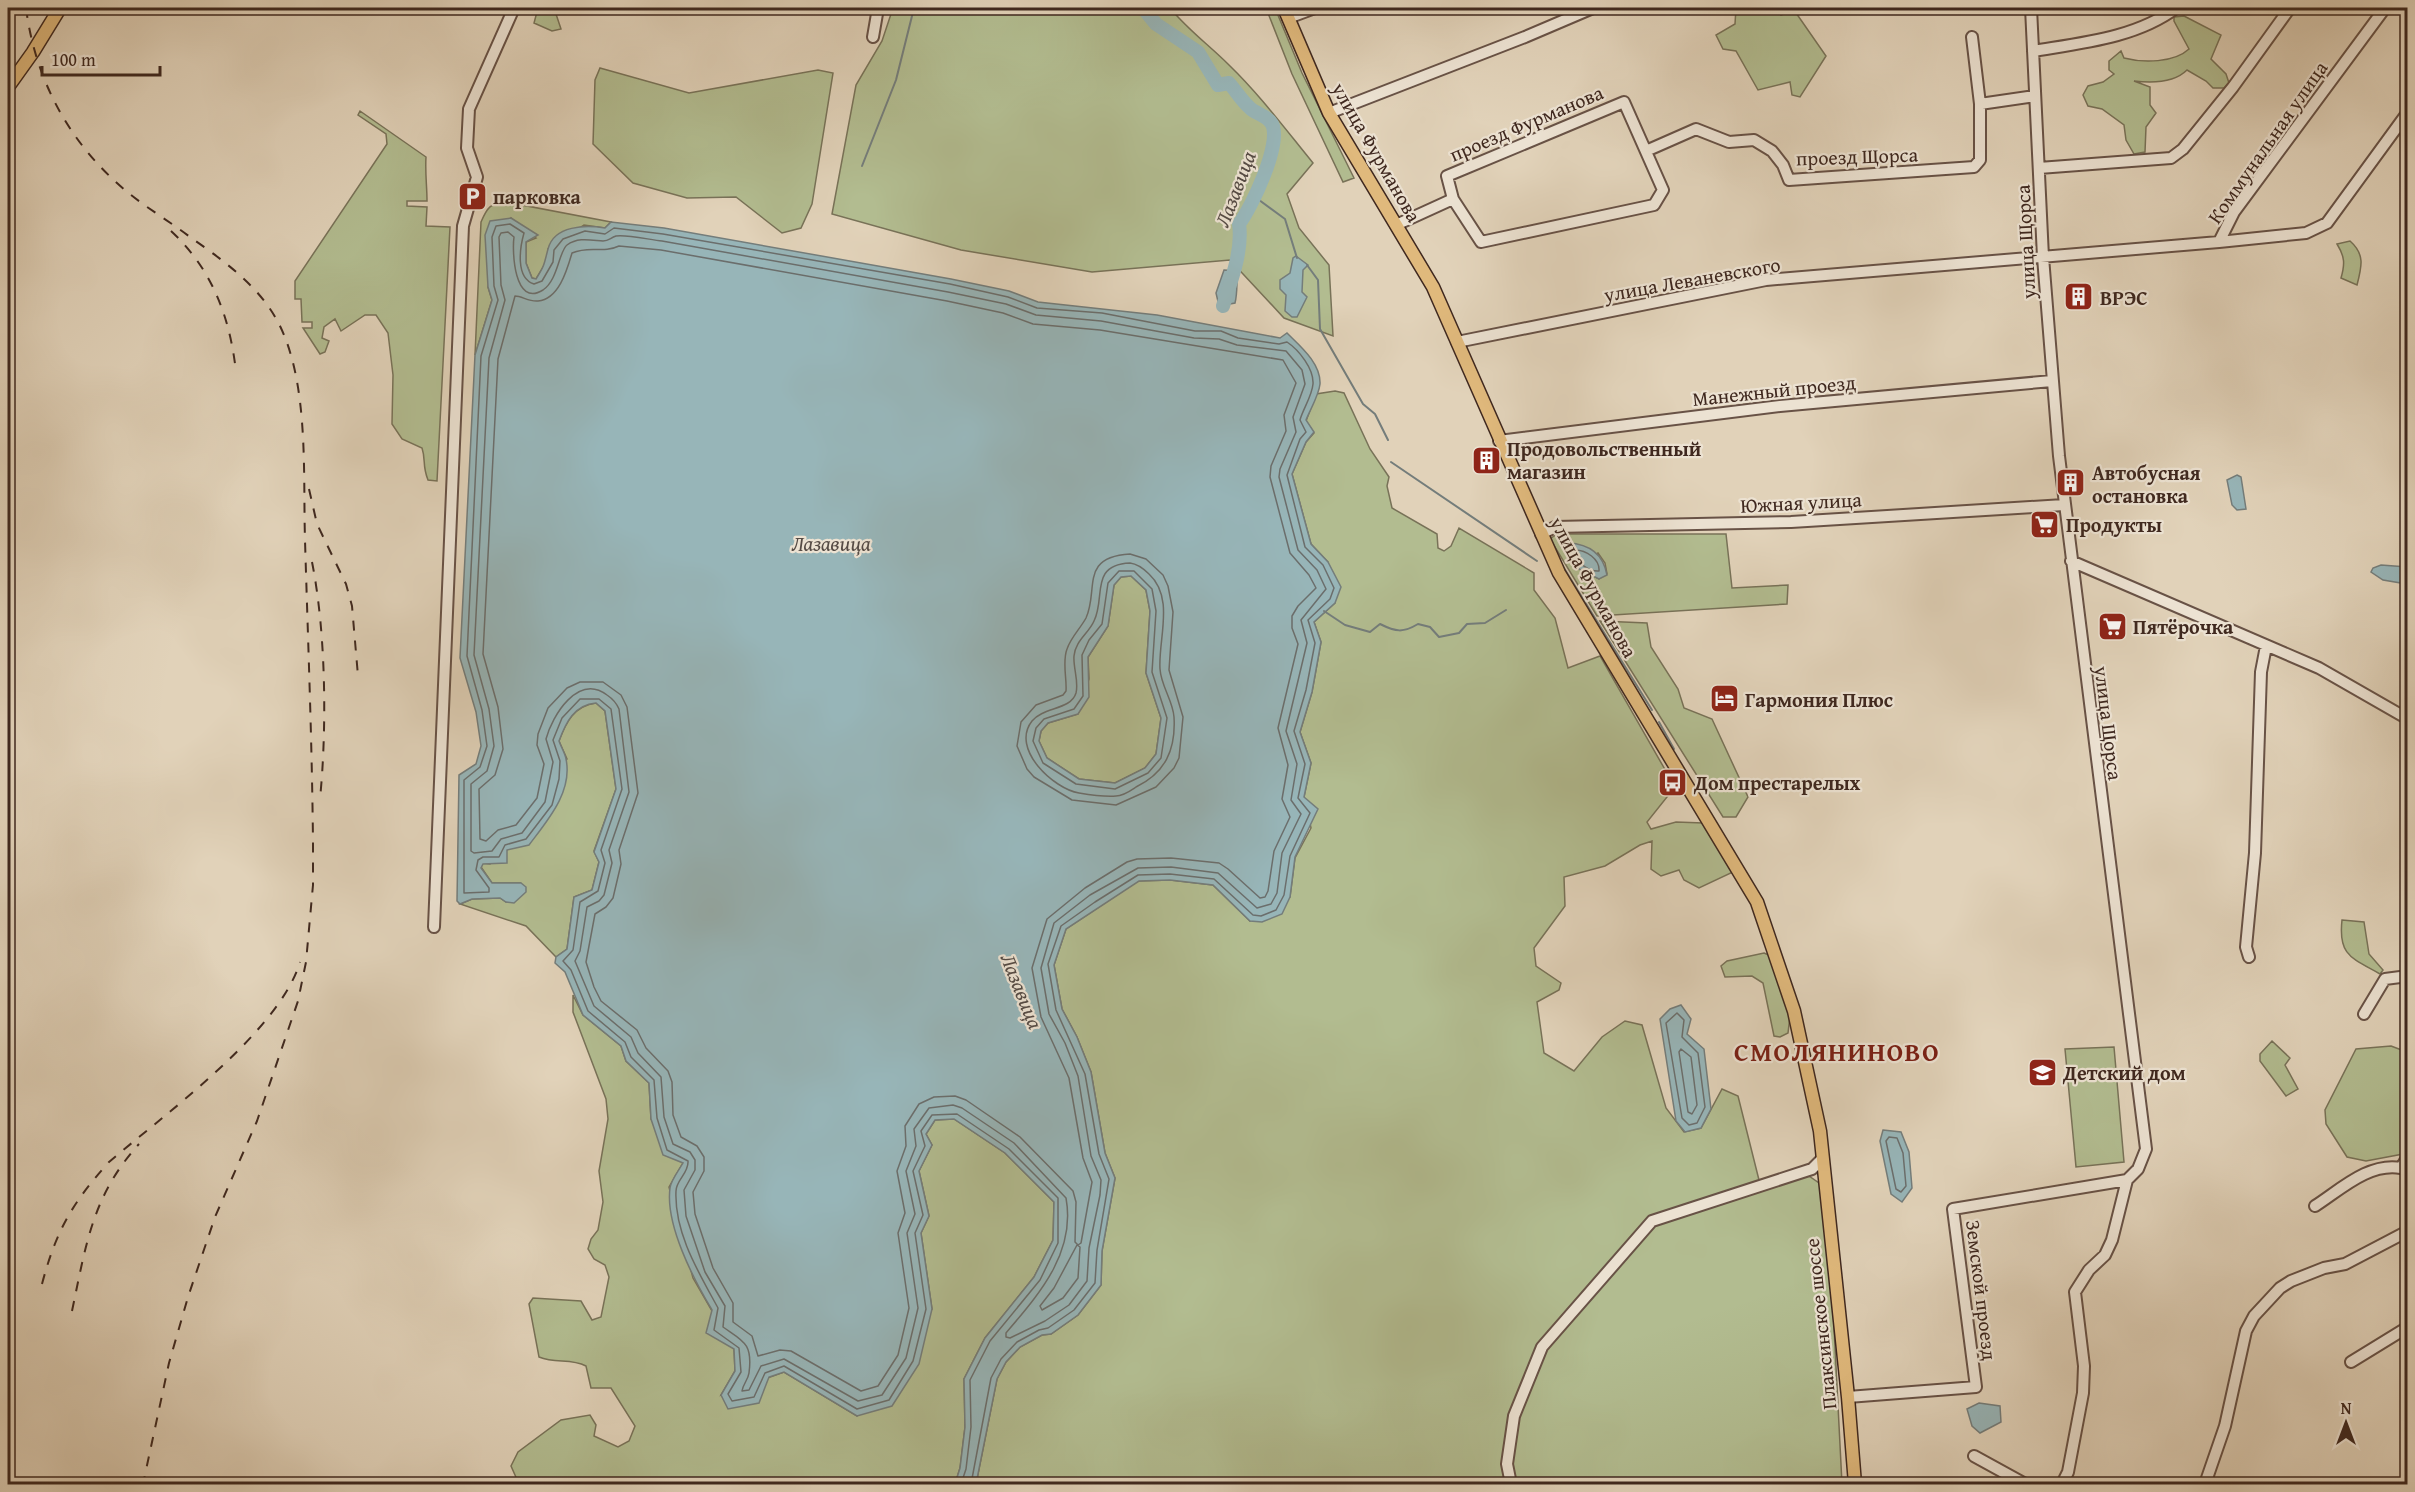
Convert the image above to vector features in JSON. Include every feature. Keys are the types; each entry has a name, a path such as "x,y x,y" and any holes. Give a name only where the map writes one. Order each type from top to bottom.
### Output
{"main road":[{"path":"8,87 60,8"},
{"name":"улица Фурманова","path":"1286,13 1329,113 1433,287 1559,573 1757,902 1794,1011 1812,1090 1822,1159"},
{"name":"Плаксинское шоссе","path":"1822,1159 1848,1397 1855,1485"}],"street":[{"path":"434,927 463,226 477,177 467,148 469,109 514,8"},
{"path":"873,37 878,8"},
{"path":"1286,13 1315,8"},
{"path":"1329,113 1525,37 1593,8"},
{"name":"улица Щорса","path":"2031,8 2043,257 2064,505 2146,1149 2138,1169 2127,1182"},
{"path":"2033,51 2124,33 2157,20 2176,8"},
{"path":"2039,168 2171,158 2183,149 2219,105 2290,8"},
{"name":"Коммунальная улица","path":"2043,257 2219,242 2234,212 2385,8"},
{"name":"проезд Щорса","path":"1646,151 1696,129 1729,142 1754,140 1772,151 1783,165 1789,180 1974,167 1980,160 1980,104 1972,37"},
{"path":"1980,104 2035,96"},
{"name":"проезд Фурманова","path":"1624,102 1646,151 1663,190 1654,205 1481,242 1453,199 1447,176 1624,102"},
{"path":"2219,242 2306,233 2327,223 2408,112"},
{"path":"1396,225 1453,199"},
{"name":"улица Леваневского","path":"1457,342 1766,280 2043,257"},
{"name":"Манежный проезд","path":"1499,441 1780,406 2052,381"},
{"name":"Южная улица","path":"1541,534 1555,527 1791,522 2064,505"},
{"path":"2071,561 2319,668 2408,719"},
{"path":"2249,957 2246,947 2255,853 2261,672 2266,646"},
{"path":"2364,1014 2385,979 2408,976"},
{"path":"2315,1206 2365,1173 2389,1166 2404,1170 2408,1156"},
{"path":"1511,1485 1507,1464 1514,1416 1542,1347 1652,1221 1812,1169 1822,1159"},
{"path":"2062,1485 2068,1472 2083,1393 2084,1366 2075,1292 2090,1270 2105,1255 2112,1240 2127,1182"},
{"name":"Земской проезд","path":"1848,1397 1976,1387 1953,1209 2127,1182"},
{"path":"2205,1485 2225,1426 2246,1331 2254,1316 2280,1288 2291,1281 2324,1268 2345,1264 2408,1231"},
{"path":"2351,1362 2408,1327"},
{"path":"1974,1456 2025,1485"}],"green space":[{"path":"538,8 554,8 561,29 552,31 534,23"},
{"path":"893,8 1170,8 1251,88 1313,163 1287,194 1299,228 1329,265 1333,336 1284,318 1230,260 1092,272 961,250 832,214 856,85 882,41"},
{"path":"1266,8 1275,8 1302,73 1354,178 1343,182 1292,74"},
{"path":"1736,8 1775,8 1781,15 1794,10 1826,56 1800,97 1792,95 1790,82 1758,90 1736,51 1723,49 1716,35 1735,24"},
{"path":"2184,16 2221,35 2211,59 2226,74 2229,83 2224,88 2213,88 2187,70 2169,80 2134,81 2150,87 2150,105 2156,113 2146,127 2145,152 2134,154 2126,140 2124,125 2102,109 2088,106 2083,95 2088,86 2103,82 2114,74 2109,70 2109,61 2121,51 2124,58 2140,61 2158,61 2183,54 2189,49 2174,17"},
{"path":"600,68 689,93 818,70 833,73 812,204 801,228 782,233 736,197 687,198 633,183 593,144 595,80"},
{"path":"360,111 426,157 427,201 407,201 407,206 427,207 426,226 450,227 437,481 428,480 422,448 402,439 392,424 393,375 388,333 376,315 365,315 341,331 335,319 324,327 322,338 329,341 325,352 320,354 303,328 312,328 312,322 302,322 301,299 295,299 295,281 387,144 386,134 358,115"},
{"path":"506,202 611,222 605,228 584,225 548,249 548,259 536,279 532,278 526,263 526,242 536,238 511,218 488,287 492,300 475,355 481,222 490,207"},
{"path":"2350,241 2358,251 2361,261 2357,285 2341,278 2344,261 2337,244"},
{"path":"1335,391 1344,393 1370,449 1389,477 1387,486 1392,508 1437,534 1438,548 1444,551 1451,546 1459,528 1534,573 1534,590 1555,618 1568,668 1600,656 1675,787 1647,822 1651,829 1676,822 1703,823 1733,872 1699,888 1684,880 1679,870 1661,876 1651,869 1652,841 1640,845 1605,866 1564,877 1565,906 1534,948 1536,966 1561,983 1559,990 1537,1002 1544,1053 1574,1071 1602,1037 1625,1021 1642,1025 1666,1108 1684,1132 1701,1128 1722,1089 1738,1096 1760,1184 1806,1174 1819,1183 1828,1209 1842,1484 976,1484 997,1379 1006,1362 1020,1347 1042,1335 1051,1334 1078,1315 1101,1285 1102,1251 1115,1178 1105,1153 1091,1072 1077,1037 1062,1009 1054,965 1066,929 1138,881 1170,880 1213,885 1250,921 1290,897 1295,858 1311,828 1304,797 1311,763 1300,732 1312,692 1321,642 1314,622 1335,603 1328,562 1311,544 1292,474 1306,442 1314,433 1306,421 1316,394"},
{"path":"1557,534 1726,534 1732,588 1788,585 1787,604 1597,616 1550,539","holes":["1598,553 1605,563 1607,574 1599,579 1573,566"]},
{"path":"1131,576 1146,590 1150,611 1146,673 1161,718 1156,754 1145,768 1115,783 1079,779 1047,758 1039,741 1041,731 1048,723 1078,714 1089,679 1088,657 1108,626 1114,585 1121,577"},
{"path":"1600,621 1647,623 1651,647 1678,689 1684,708 1712,719 1748,797 1736,817 1723,817"},
{"path":"596,703 605,711 616,789 594,851 599,862 592,890 574,897 567,949 556,957 526,926 460,904 472,899 500,898 506,902 520,883 492,883 481,867 483,863 490,864 507,850 567,759 559,741 568,721 576,711"},
{"path":"2342,920 2364,922 2369,954 2383,970 2380,974 2355,959 2345,949 2341,932"},
{"path":"1764,953 1771,956 1790,1016 1788,1033 1780,1037 1774,1036 1763,983 1752,976 1725,977 1721,966 1727,961"},
{"path":"573,995 583,1015 621,1046 626,1061 649,1083 651,1119 683,1163 669,1187 693,1278 734,1349 735,1371 721,1395 784,1372 857,1416 932,1309 921,1233 929,1216 919,1171 932,1145 926,1134 935,1120 954,1119 1005,1153 1054,1202 1053,1240 1034,1277 985,1338 964,1379 965,1427 960,1468 955,1484 519,1484 511,1466 518,1452 561,1420 590,1415 596,1425 594,1436 618,1447 629,1441 635,1426 611,1388 591,1388 586,1366 539,1357 529,1304 533,1298 581,1301 592,1320 601,1317 609,1277 605,1265 594,1259 588,1249 591,1239 598,1230 603,1202 599,1171 608,1119 606,1099 573,1012"},
{"path":"2272,1041 2290,1058 2285,1065 2298,1089 2286,1096 2260,1061 2260,1054"},
{"path":"2391,1046 2407,1052 2407,1146 2403,1154 2366,1161 2347,1157 2326,1124 2325,1110 2356,1049"},
{"path":"2114,1047 2124,1162 2076,1167 2065,1049"}],"water":[{"name":"Лазавица","path":"511,218 538,235 526,242 526,263 532,278 536,279 543,267 551,241 564,231 580,227 605,228 611,222 664,228 951,279 1009,291 1038,302 1157,315 1280,338 1287,333 1309,356 1317,369 1320,384 1306,420 1314,432 1306,442 1292,474 1311,544 1328,562 1341,587 1335,603 1314,622 1321,642 1312,692 1300,732 1311,763 1304,797 1318,809 1295,857 1290,897 1282,914 1262,922 1250,921 1213,885 1170,880 1139,881 1066,929 1054,965 1062,1009 1077,1037 1091,1072 1105,1153 1115,1178 1102,1251 1101,1285 1078,1315 1051,1334 1042,1335 1020,1347 1006,1362 997,1379 976,1484 955,1484 960,1468 965,1427 964,1379 985,1338 1034,1277 1053,1240 1054,1202 1005,1153 954,1119 935,1120 926,1134 932,1145 919,1171 929,1216 921,1233 932,1309 919,1364 892,1406 857,1416 784,1372 769,1377 759,1403 728,1409 721,1395 735,1371 734,1349 706,1333 712,1310 682,1252 672,1218 670,1188 673,1178 683,1163 663,1155 651,1119 649,1083 626,1061 621,1046 583,1015 565,972 555,963 556,957 567,949 574,897 592,890 599,862 594,852 616,789 605,711 596,703 588,704 576,711 568,721 559,741 566,759 566,783 550,816 529,845 507,850 507,863 483,864 481,868 492,883 521,883 526,887 526,892 514,903 500,898 472,899 460,904 457,901 459,775 476,764 481,746 476,712 460,658 475,355 492,300 488,287 485,235 490,221","holes":["1131,576 1146,590 1150,611 1146,673 1161,718 1156,754 1145,768 1115,783 1079,779 1047,758 1039,741 1041,731 1048,723 1078,714 1089,697 1088,657 1108,626 1114,585 1121,577"]},
{"path":"1296,256 1308,265 1303,270 1302,292 1307,297 1297,317 1292,317 1285,311 1286,295 1280,289 1280,280 1290,273 1293,258"},
{"path":"1224,270 1238,271 1236,299 1235,303 1219,306 1216,293"},
{"path":"2237,475 2241,477 2246,509 2237,510 2232,505 2227,480"},
{"path":"1568,543 1582,545 1594,551 1602,561 1607,575 1599,579 1573,566 1563,549"},
{"path":"2381,565 2407,567 2407,584 2383,580 2371,572 2373,568"},
{"path":"1681,1005 1691,1019 1687,1034 1704,1049 1711,1109 1701,1128 1685,1132 1676,1121 1660,1019 1670,1009"},
{"path":"1883,1130 1901,1132 1909,1152 1912,1188 1902,1202 1891,1194 1880,1141"},
{"path":"1979,1403 2000,1406 2001,1422 1980,1433 1972,1426 1967,1409"}],"waterway":[{"path":"862,166 896,80 914,8"},
{"name":"Лазавица","path":"1143,8 1156,24 1198,52 1218,85 1229,83 1252,110 1272,124 1274,133 1269,160 1258,190 1239,224 1238,255 1223,306"},
{"path":"1255,197 1285,219 1297,258"},
{"path":"1307,265 1318,280 1320,329 1363,404 1375,414 1388,440"},
{"path":"1391,462 1537,561"},
{"path":"1562,565 1652,710"},
{"path":"1324,611 1345,625 1370,632 1380,624 1399,630 1418,624 1430,627 1439,637 1459,633 1467,624 1485,623 1506,610"},
{"path":"1659,722 1674,749"}],"railway":[{"path":"26,8 37,60 47,84 58,108 87,152 105,172 133,196 241,276 272,312 280,326 296,375 303,431 313,843 313,885 306,962 298,1001 257,1121 215,1217 188,1297 169,1363 143,1484"},
{"path":"171,231 198,261 217,295 229,332 236,372"},
{"path":"309,489 317,524 346,584 352,606 358,676"},
{"path":"312,562 323,649 324,742 320,799"},
{"path":"42,1284 53,1248 67,1218 96,1177 109,1162 189,1096 245,1043 269,1016 288,989 300,962"},
{"path":"72,1311 87,1243 101,1202 123,1163 139,1144"}],"place":[{"name":"парковка","path":"472,196"},
{"name":"ВРЭС","path":"2079,297"},
{"name":"Продовольственный магазин","path":"1486,460"},
{"name":"Автобусная остановка","path":"2071,483"},
{"name":"Продукты","path":"2045,524"},
{"name":"Пятёрочка","path":"2112,626"},
{"name":"Гармония Плюс","path":"1724,699"},
{"name":"Дом престарелых","path":"1673,782"},
{"name":"Детский дом","path":"2042,1072"}],"district":[{"name":"СМОЛЯНИНОВО","path":"1837,1051"}]}
